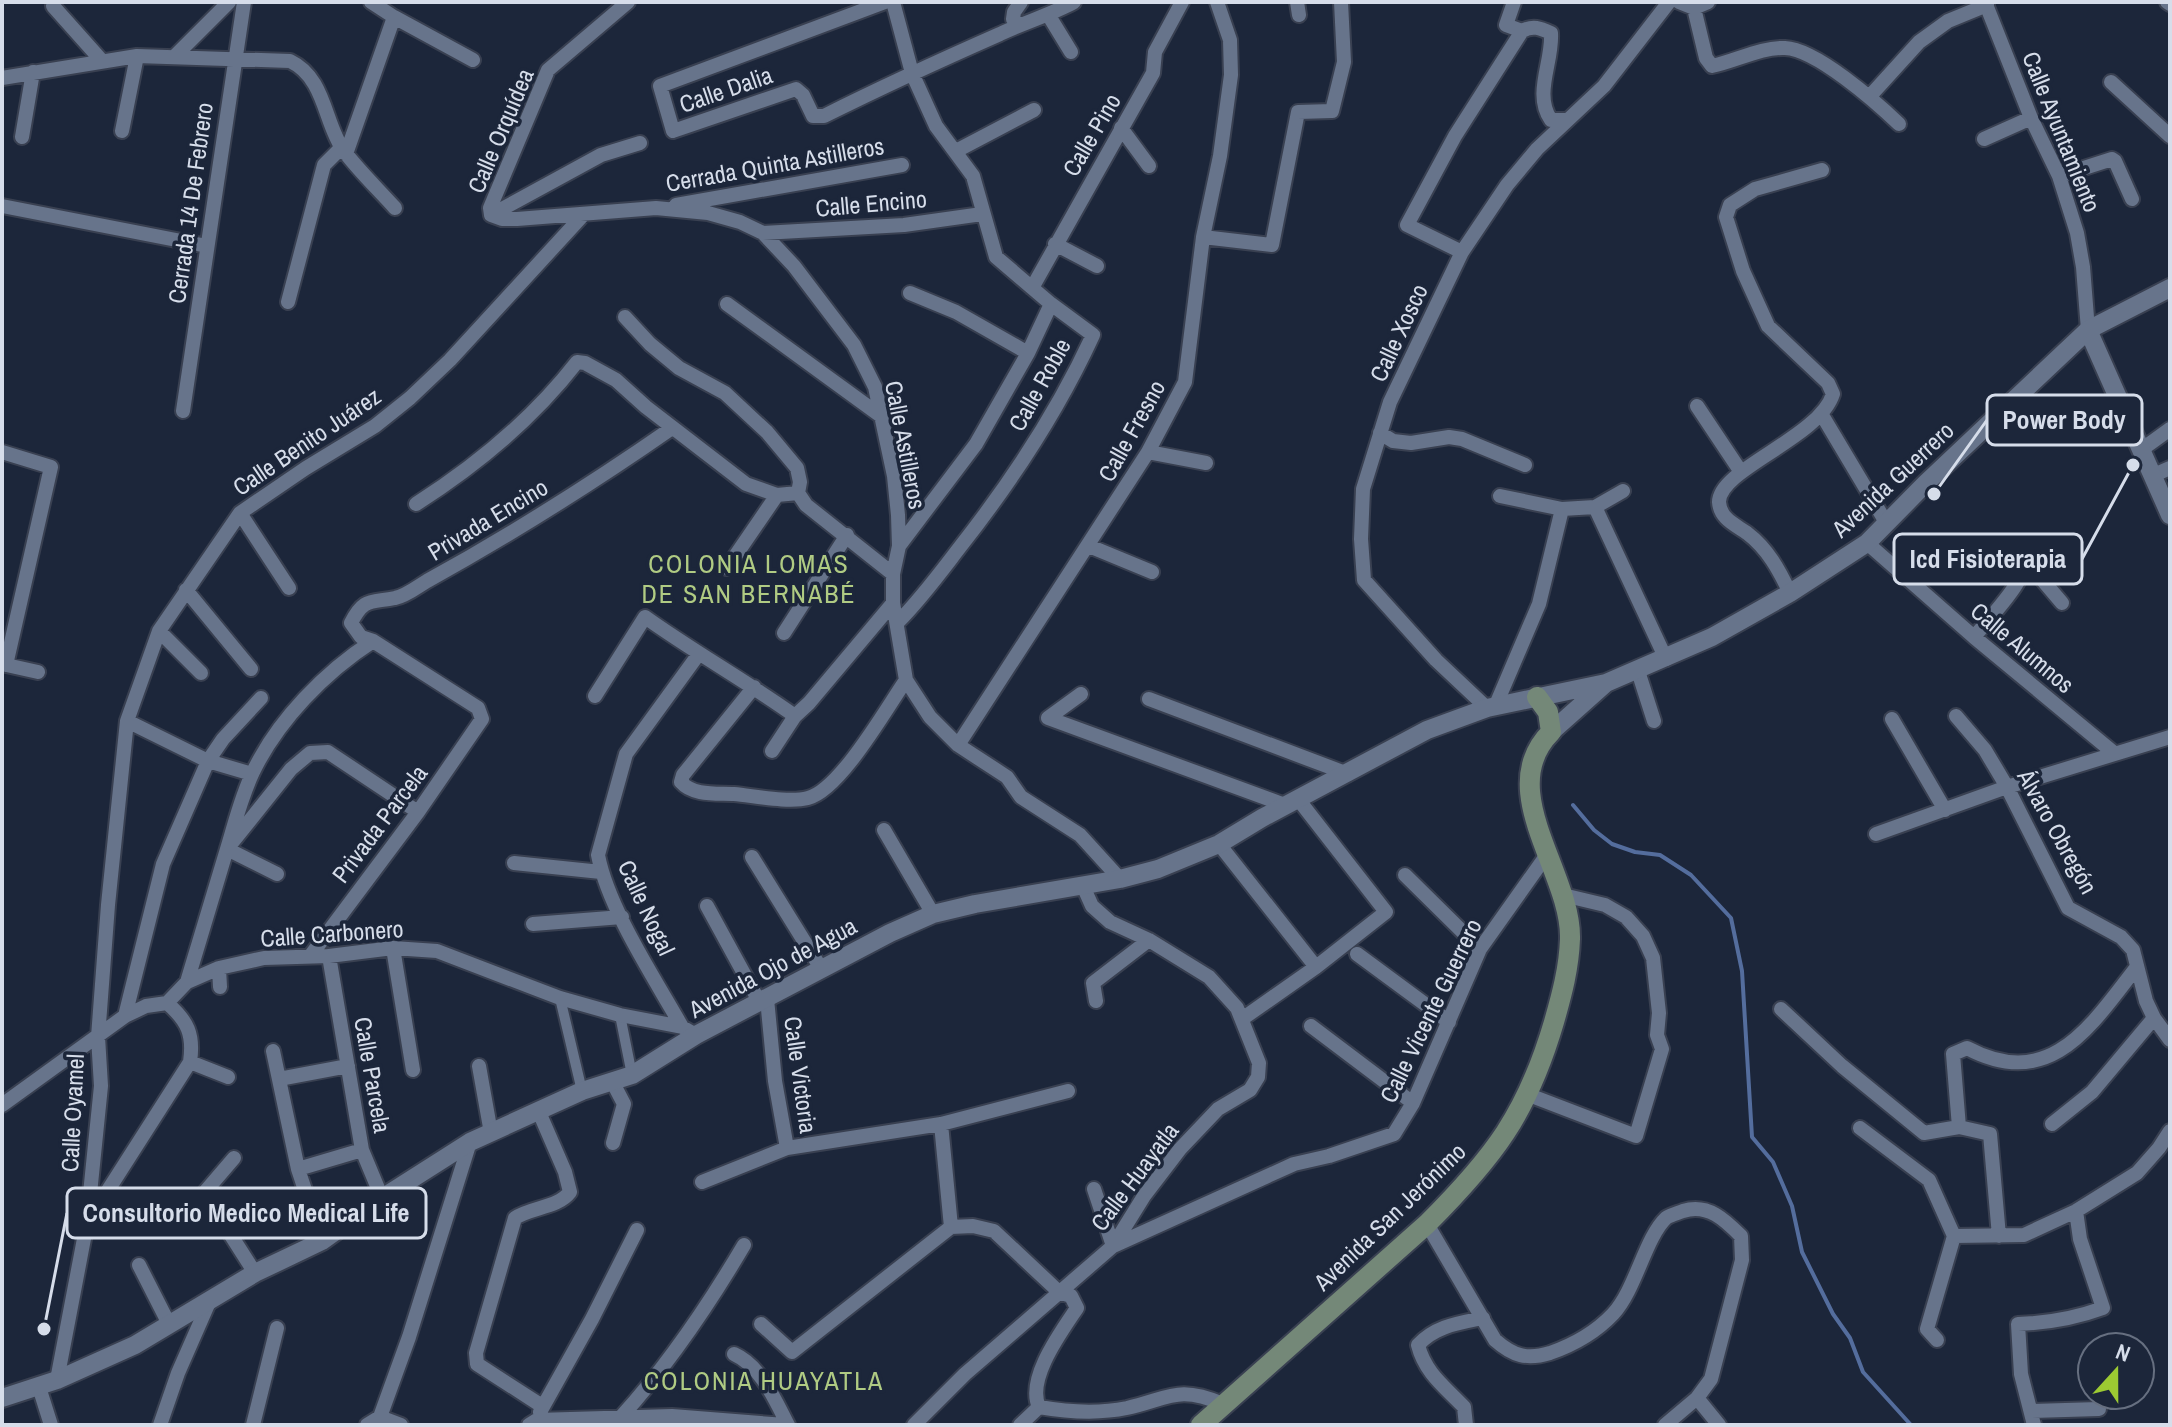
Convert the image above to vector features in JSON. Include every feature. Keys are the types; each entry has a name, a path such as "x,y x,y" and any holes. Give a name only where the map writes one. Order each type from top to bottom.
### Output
{"main road":[{"path":"1537,697 1548,712 1551,732"},
{"name":"Avenida San Jerónimo","path":"1201,1425 1427,1224 1489,1158 1529,1095 1566,981 1570,935 1563,895 1546,856 1528,783 1535,753 1551,732"}],"street":[{"path":"175,56 229,2"},
{"name":"Cerrada 14 De Febrero","path":"183,411 244,2"},
{"path":"371,2 473,60"},
{"name":"Calle Orquídea","path":"491,215 490,208 548,70 628,2"},
{"name":"Calle Dalia","path":"885,2 660,86 673,131 796,89 803,95 813,116 824,116 912,73"},
{"name":"Calle Roble","path":"893,2 912,73 936,126 973,176 996,257 1093,335 1072,380 989,511 918,603 898,622"},
{"path":"1019,25 1013,19 1021,2"},
{"path":"912,73 1019,25 1049,16 1074,2"},
{"name":"Calle Pino","path":"1032,288 1153,73 1155,52 1182,2"},
{"name":"Calle Fresno","path":"958,745 1148,452 1185,382 1203,237 1220,156 1232,59 1230,40 1217,2"},
{"path":"1203,237 1272,245 1298,112 1332,111 1344,62 1341,2"},
{"path":"1514,2 1506,25 1522,31"},
{"name":"Calle Xosco","path":"1491,707 1436,660 1364,580 1361,539 1363,489 1380,433 1413,353 1462,252 1507,185 1537,149 1604,86 1669,2"},
{"path":"1694,4 1706,58 1712,66 1769,50 1785,48 1802,51 1870,96 1899,124"},
{"path":"1870,96 1919,42 1948,21 1986,4"},
{"name":"Calle Ayuntamiento","path":"1986,4 2031,118 2059,176 2077,233 2088,330"},
{"path":"53,6 102,61"},
{"path":"1049,16 1071,52"},
{"path":"288,302 324,165 343,151 394,17"},
{"path":"1462,252 1407,225 1455,136 1522,31 1529,27 1551,33 1544,111 1551,120 1567,120"},
{"path":"122,131 137,56"},
{"path":"2,78 137,56 290,61 301,66 325,103 343,151 395,208"},
{"path":"22,137 33,72"},
{"path":"2111,82 2170,136"},
{"path":"956,151 1034,110"},
{"path":"1984,139 2031,118"},
{"path":"1121,128 1149,166"},
{"path":"491,215 601,155 640,143"},
{"path":"2059,176 2112,159 2132,199"},
{"name":"Cerrada Quinta Astilleros","path":"656,208 902,165"},
{"path":"1790,593 1774,560 1748,533 1729,522 1720,508 1719,498 1724,488 1741,472 1822,415 1830,405 1833,394 1828,383 1768,326 1743,271 1726,217 1730,205 1755,189 1822,170"},
{"path":"2,206 207,246"},
{"name":"Calle Astilleros","path":"491,215 517,219 656,208 708,213 740,222 763,233 794,266 854,345 875,387 894,476 899,546 893,574 893,603 906,680 930,717 958,745 1007,777 1021,797 1080,835 1120,879"},
{"name":"Calle Benito Juárez","path":"98,1037 127,721 159,631 240,513 375,426 410,398 450,360 584,214"},
{"name":"Calle Encino","path":"763,233 904,225 982,214"},
{"path":"1055,244 1097,266"},
{"name":"Avenida Guerrero","path":"1551,732 1606,683 1712,637 1790,593 1867,543 2088,330 2170,288"},
{"path":"910,293 956,312 1028,353"},
{"path":"727,304 881,416"},
{"path":"899,546 976,444 1028,353 1051,304"},
{"path":"625,317 650,344 679,368 725,393 767,432 797,468 800,482 798,493 806,505 893,574"},
{"path":"2088,330 2141,450 2162,472 2170,515"},
{"path":"416,504 482,459 522,424 577,362 585,363 616,380 672,428 746,484 777,495 798,493"},
{"path":"1697,406 1741,472"},
{"path":"1822,415 1887,524"},
{"name":"Privada Encino","path":"373,641 361,637 351,623 357,610 371,600 397,598 433,578 604,475 672,428"},
{"path":"2141,450 2170,429"},
{"path":"1380,433 1393,441 1411,443 1449,437 1462,439 1525,465"},
{"path":"2,452 51,467 4,665 38,672"},
{"path":"1148,452 1206,463"},
{"path":"1500,496 1562,509 1595,507 1623,491"},
{"path":"727,568 777,495"},
{"path":"1595,507 1666,659"},
{"path":"1491,707 1539,604 1562,509"},
{"path":"240,513 289,588"},
{"path":"784,633 847,535"},
{"name":"Calle Alumnos","path":"1867,543 2114,753"},
{"path":"1974,637 2018,585 2035,543"},
{"path":"1089,546 1152,572"},
{"path":"2029,564 2062,603"},
{"path":"186,590 251,669"},
{"path":"772,751 795,716 893,603"},
{"path":"595,696 645,617 698,655 754,687 795,716"},
{"path":"159,631 201,673"},
{"path":"187,982 252,774 267,746 295,711 338,667 373,641"},
{"name":"Privada Parcela","path":"311,955 418,812 482,719 478,708 373,641"},
{"name":"Calle Nogal","path":"689,1031 622,917 601,872 598,855 626,754 698,655"},
{"path":"1638,671 1654,721"},
{"path":"754,687 683,775 681,782 686,788 702,792 807,799 823,792 838,778 906,680"},
{"name":"Avenida Ojo de Agua","path":"2,1398 57,1380 135,1345 255,1273 322,1241 470,1142 582,1091 632,1075 689,1031 764,1001 890,933 933,914 1158,869 1219,844 1427,730 1491,707 1606,683"},
{"path":"1559,693 1568,703 1569,716"},
{"path":"1081,694 1048,718 1292,802 1386,912 1242,1019"},
{"path":"125,1016 163,864 208,761 223,739 261,698"},
{"path":"1149,699 1348,774"},
{"name":"Álvaro Obregón","path":"1956,716 1985,750 2007,787 2068,908 2121,937 2133,950 2136,968 2154,1018 2170,1040"},
{"path":"1892,719 1945,810"},
{"path":"127,721 208,761 252,774"},
{"path":"1876,834 2007,787 2170,737"},
{"path":"227,849 291,769 310,753 328,752 418,812"},
{"path":"884,830 933,914"},
{"path":"1219,844 1316,967"},
{"path":"227,849 277,874"},
{"name":"Calle Vicente Guerrero","path":"1113,1246 1294,1164 1394,1134 1413,1103 1480,949 1546,856"},
{"path":"752,857 822,970"},
{"path":"514,863 601,872"},
{"path":"1405,875 1480,949"},
{"name":"Calle Huayatla","path":"914,1425 965,1374 1113,1246 1144,1196 1180,1149 1218,1109 1250,1090 1258,1077 1259,1063 1237,1008 1209,977 1149,940 1110,922 1092,906 1083,886"},
{"path":"1529,1095 1636,1136 1662,1049 1657,1035 1659,1013 1653,958 1643,936 1626,917 1605,905 1563,895"},
{"path":"707,906 764,1001"},
{"path":"533,924 622,917"},
{"path":"1096,1001 1093,983 1149,940"},
{"path":"393,948 413,1070"},
{"name":"Calle Carbonero","path":"167,1003 187,982 219,968 264,958 329,956 393,948 437,951 560,998 689,1031"},
{"path":"1357,954 1449,1022"},
{"name":"Calle Parcela","path":"329,956 362,1150 382,1198"},
{"path":"219,968 220,987"},
{"path":"1959,1127 1953,1054 1967,1048 1983,1057 2017,1064 2039,1061 2078,1039 2136,968"},
{"path":"560,998 582,1091"},
{"name":"Calle Victoria","path":"764,1001 787,1148 941,1124 1068,1091"},
{"path":"2,1105 125,1016 146,1006 167,1003 183,1017 193,1045 190,1062 87,1223"},
{"path":"1781,1009 1842,1066 1924,1133 1959,1127 1990,1134 1999,1236"},
{"path":"620,1015 632,1075"},
{"path":"2052,1124 2092,1092 2154,1018"},
{"path":"1311,1026 1413,1103"},
{"name":"Calle Oyamel","path":"57,1380 87,1223 101,1086 98,1037"},
{"path":"273,1051 298,1169 322,1241"},
{"path":"190,1062 228,1077"},
{"path":"279,1079 348,1066"},
{"path":"479,1066 491,1133"},
{"path":"612,1081 624,1104 613,1143"},
{"path":"539,1112 565,1172 570,1192 564,1200 523,1212 515,1218 476,1353 477,1364 536,1417 621,1417 786,1425"},
{"path":"941,1124 951,1227"},
{"path":"1860,1128 1929,1180 1954,1236 1927,1329 1937,1340"},
{"path":"1954,1236 2024,1235 2076,1211 2137,1173 2170,1131"},
{"path":"401,1425 373,1421 409,1337 470,1142"},
{"path":"702,1182 787,1148"},
{"path":"298,1169 362,1150"},
{"path":"234,1158 204,1193 255,1273"},
{"path":"1094,1189 1113,1246"},
{"path":"1427,1224 1495,1340 1509,1353 1536,1357 1590,1334 1613,1315 1627,1296 1667,1217 1692,1208 1720,1215 1741,1236 1742,1260 1711,1379 1697,1398 1665,1425"},
{"path":"2076,1211 2080,1239 2103,1308 2085,1315 2018,1324 2021,1374 2032,1418 2084,1411"},
{"path":"761,1324 792,1352 951,1227 973,1226 994,1231 1059,1292 1071,1296 1077,1308 1057,1337 1039,1377 1035,1389 1039,1407"},
{"path":"536,1417 592,1319 637,1230"},
{"path":"621,1417 654,1380 706,1309 744,1245"},
{"path":"139,1265 169,1324"},
{"path":"160,1425 178,1373 210,1300"},
{"path":"1466,1425 1464,1407 1433,1377 1423,1362 1418,1345 1427,1335 1447,1326 1483,1318"},
{"path":"253,1425 277,1328"},
{"path":"734,1354 757,1372 786,1425"},
{"path":"39,1387 51,1425"},
{"path":"1020,1425 1039,1407 1096,1412 1126,1408 1169,1394 1193,1393 1223,1404"},
{"path":"1697,1398 1719,1425"}],"waterway":[{"path":"1573,805 1594,830 1612,844 1635,852 1660,855 1691,875 1731,918 1742,971 1752,1137 1773,1162 1792,1206 1802,1252 1833,1314 1850,1338 1863,1372 1911,1425"}],"place":[{"name":"Icd Fisioterapia","path":"2133,465"},
{"name":"Power Body","path":"1934,494"},
{"name":"Consultorio Medico Medical Life","path":"44,1329"}],"district":[{"name":"COLONIA LOMAS DE SAN BERNABÉ","path":"749,579"},
{"name":"COLONIA HUAYATLA","path":"764,1381"}]}
